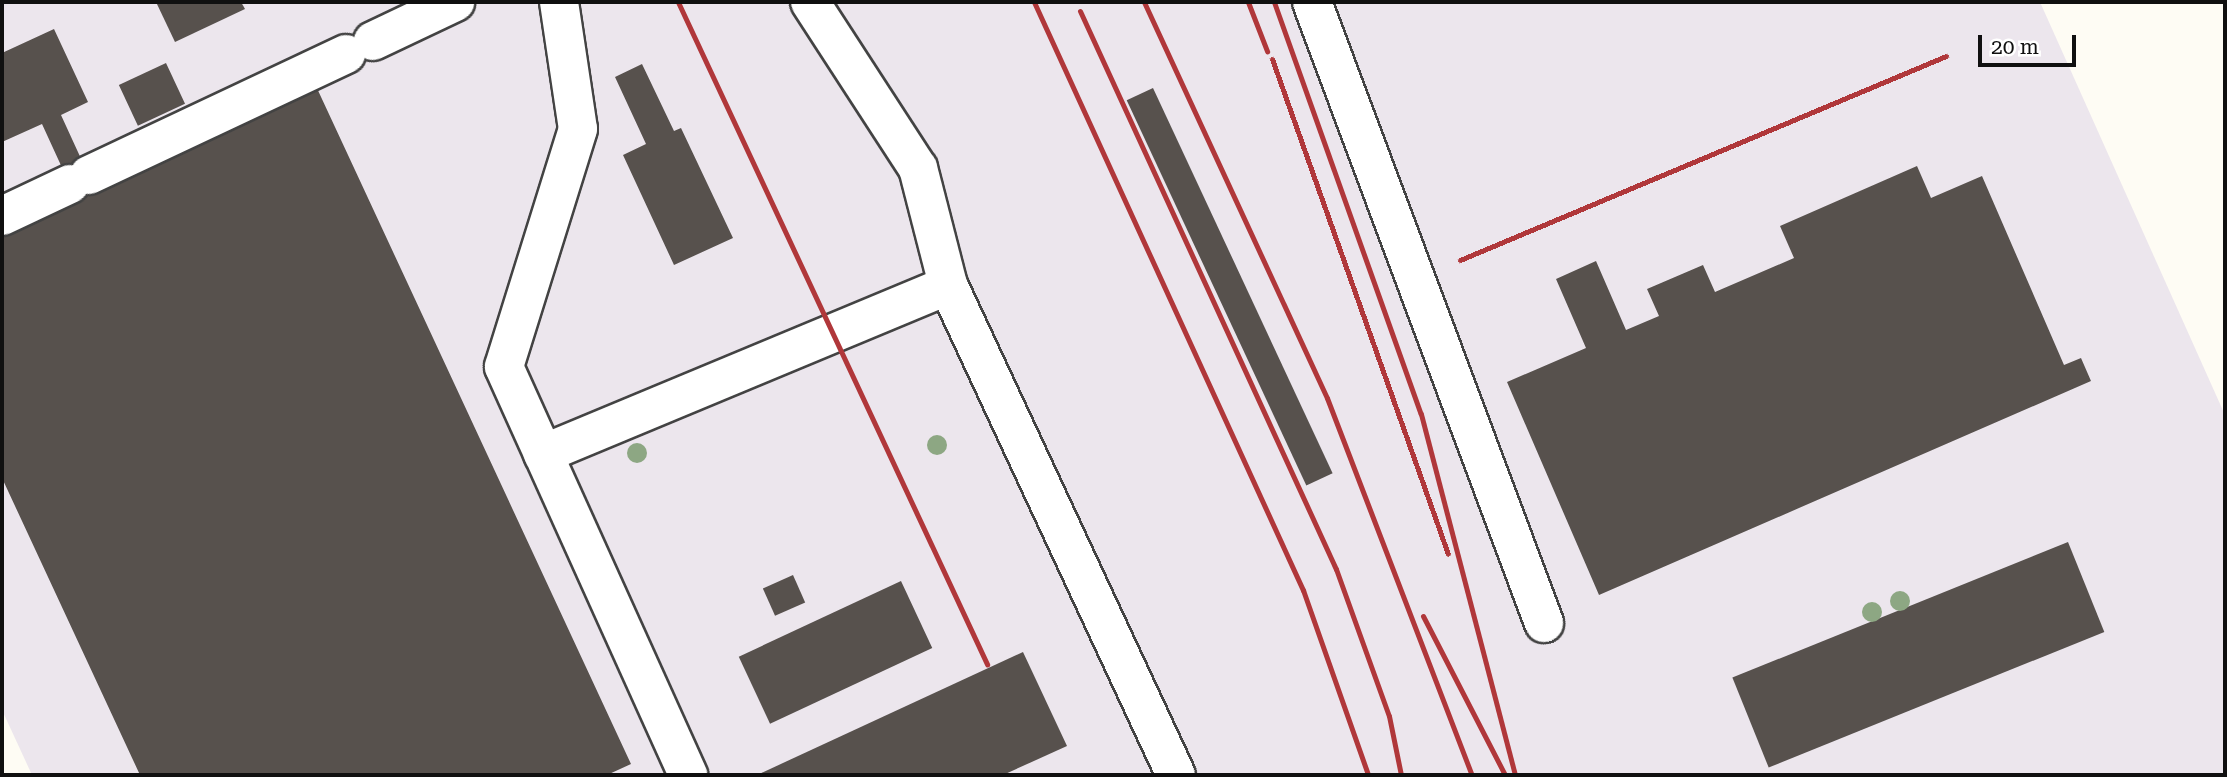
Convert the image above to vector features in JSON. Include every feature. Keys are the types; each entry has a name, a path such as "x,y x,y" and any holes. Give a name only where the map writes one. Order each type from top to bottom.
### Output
{"lane":[{"path":"2,216 455,2"},
{"path":"559,2 578,129 504,367 544,454 679,772"},
{"path":"810,2 918,168 948,285 1176,775"},
{"path":"1312,2 1544,623"},
{"path":"544,454 948,285"}],"shaded area":[{"path":"2,2 2040,2 2225,415 2225,775 32,775 2,710"}],"building":[{"path":"156,2 241,2 245,9 175,42"},
{"path":"54,29 88,102 61,115 94,187 315,84 631,764 607,775 140,775 2,478 2,230 75,196 42,124 2,142 2,53"},
{"path":"166,63 185,104 138,126 119,85"},
{"path":"642,64 674,131 681,128 733,238 674,265 623,155 646,144 615,77"},
{"path":"1153,88 1333,473 1306,485 1127,100"},
{"path":"1917,166 1931,198 1982,176 2064,365 2081,358 2091,381 1599,595 1507,382 1586,348 1556,279 1596,261 1626,330 1659,316 1647,289 1703,265 1715,292 1794,258 1780,226"},
{"path":"2068,542 2104,632 1769,768 1732,678"},
{"path":"793,575 805,602 775,616 763,588"},
{"path":"901,581 932,648 770,724 739,657"},
{"path":"1023,652 1067,746 1003,775 757,775"}],"railway":[{"path":"678,2 987,664"},
{"path":"1034,2 1303,590 1368,775"},
{"path":"1144,2 1327,398 1472,775"},
{"path":"1248,2 1267,51"},
{"path":"1274,2 1421,414 1515,775"},
{"path":"1080,11 1336,569 1389,716 1401,775"},
{"path":"1460,260 1946,56"},
{"path":"1272,59 1448,554"},
{"path":"1423,616 1505,775"}]}
